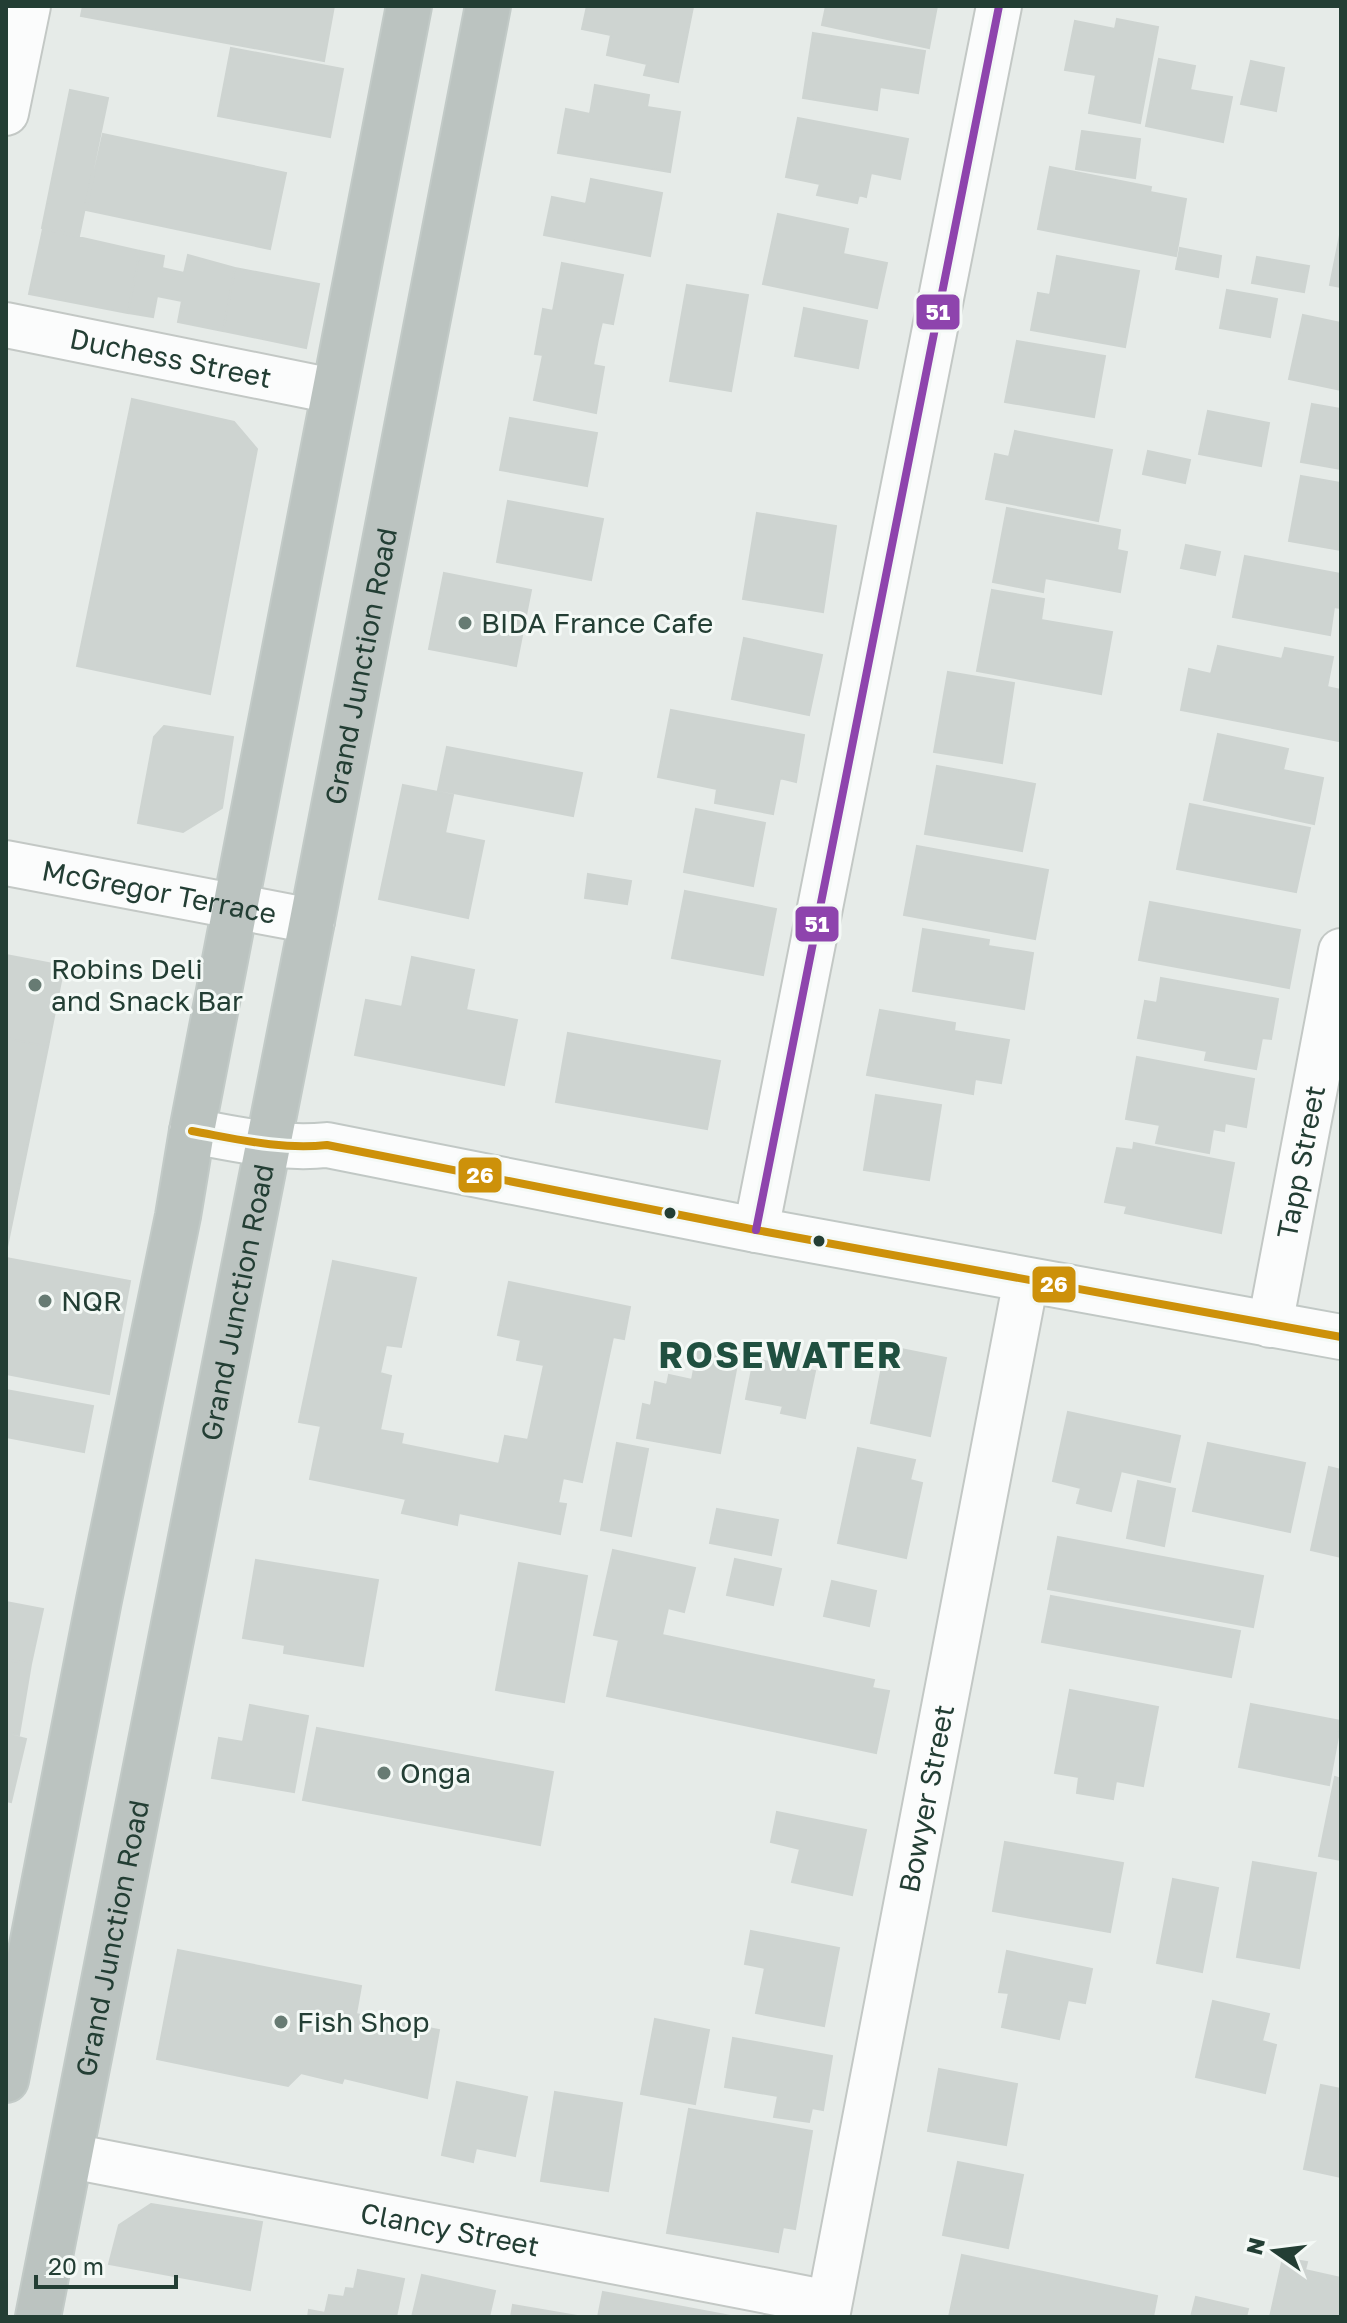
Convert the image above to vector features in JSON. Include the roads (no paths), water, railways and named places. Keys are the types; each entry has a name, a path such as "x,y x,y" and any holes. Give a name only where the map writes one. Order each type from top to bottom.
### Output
{"highway":[{"path":"6,2080 99,1600 178,1216 333,391 409,6"},
{"name":"Grand Junction Road","path":"38,2317 488,6"}],"street":[{"path":"6,113 28,6"},
{"path":"756,1230 999,6"},
{"name":"Duchess Street","path":"6,325 333,391"},
{"name":"McGregor Terrace","path":"6,863 312,921"},
{"name":"Tapp Street","path":"1270,1325 1341,951"},
{"path":"192,1131 267,1145 305,1148 327,1145 756,1230 1341,1337"},
{"name":"Bowyer Street","path":"828,2310 1026,1280"},
{"name":"Clancy Street","path":"71,2156 828,2310"}],"place":[{"name":"BIDA France Cafe","path":"465,623"},
{"name":"Robins Deli and Snack Bar","path":"35,985"},
{"name":"NQR","path":"45,1301"},
{"name":"Onga","path":"384,1773"},
{"name":"Fish Shop","path":"281,2022"}],"district":[{"name":"ROSEWATER","path":"781,1355"}]}
